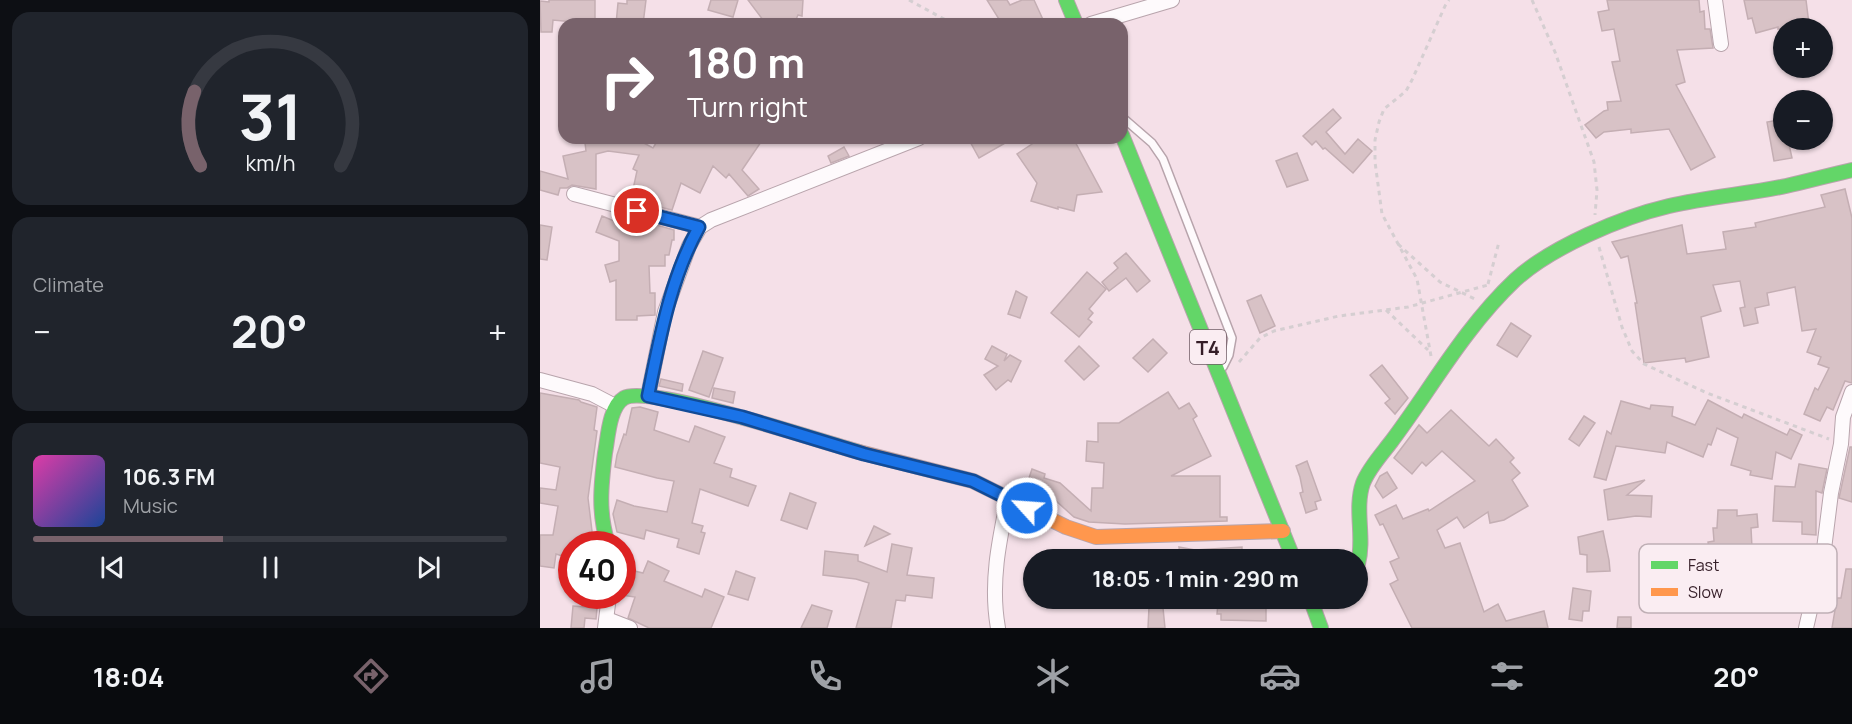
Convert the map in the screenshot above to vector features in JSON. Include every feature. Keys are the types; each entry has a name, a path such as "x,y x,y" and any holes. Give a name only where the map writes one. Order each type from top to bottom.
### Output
{"main road":[{"path":"1066,0 1074,18"},
{"name":"T4","path":"1126,144 1221,371 1289,549"},
{"path":"1360,549 1359,508 1363,484 1370,470 1455,349 1516,279 1558,250 1594,232 1636,216 1669,206 1786,186 1852,170"},
{"path":"603,531 600,498 615,406 623,398 635,395 742,417 864,454 973,481 1075,531 1096,537 1282,531"},
{"path":"1317,609 1321,628"}],"street":[{"path":"1715,0 1721,44"},
{"path":"1111,18 1166,1"},
{"path":"648,396 666,312 689,246 699,227 711,220 904,144"},
{"path":"574,194 699,227"},
{"path":"540,380 592,394 615,406"},
{"path":"1825,544 1831,493 1841,444 1843,417 1852,392"},
{"path":"998,628 994,584 998,544 1008,498"},
{"path":"608,609 606,624 630,628"},
{"path":"1806,628 1809,613"}],"lane":[{"path":"1128,122 1152,143 1163,159 1232,338 1229,355 1221,371"}],"path":[{"path":"909,0 941,18"},
{"path":"1436,378 1417,279 1382,214 1375,162 1377,131 1384,109 1406,91 1444,6 1449,0"},
{"path":"1532,0 1555,52 1594,162 1597,190 1594,232 1622,327 1632,351 1644,364 1707,393 1841,444"},
{"path":"1396,242 1440,282 1474,299 1495,302"},
{"path":"1221,371 1235,364 1250,351 1260,338 1274,331 1339,316 1421,303 1516,279"},
{"path":"1386,310 1445,365"}],"building":[{"path":"549,0 595,0 595,18 558,18 558,20 553,20 552,32 541,32 540,1 549,2"},
{"path":"627,0 646,0 644,18 617,18 618,3 627,4"},
{"path":"711,0 738,0 733,17 708,10"},
{"path":"748,0 803,0 802,16 762,18"},
{"path":"987,0 1007,0 1010,5 1022,0 1034,0 1042,18 998,18"},
{"path":"1607,0 1699,0 1700,12 1704,11 1705,29 1710,29 1713,48 1677,50 1685,82 1676,85 1715,157 1691,170 1669,129 1631,133 1631,129 1604,132 1596,138 1585,125 1608,110 1607,102 1621,101 1612,62 1620,61 1614,29 1602,31 1598,12 1609,10"},
{"path":"1744,0 1806,0 1808,18 1773,18 1773,28 1756,33 1752,18 1748,19"},
{"path":"1333,109 1341,118 1326,132 1345,154 1358,139 1372,151 1353,173 1316,141 1312,145 1303,136"},
{"path":"1773,121 1773,150 1790,150 1792,158 1774,161 1767,122"},
{"path":"585,144 646,144 653,148 655,144 760,144 742,170 759,189 748,196 729,174 726,178 713,166 700,193 681,183 672,210 644,203 646,197 632,194 637,171 633,169 639,155 608,151 596,154 596,189 572,185 560,188 558,195 540,190 540,171 568,179 563,156 586,151"},
{"path":"971,144 1004,144 979,158"},
{"path":"1032,144 1076,144 1102,192 1077,195 1074,211 1031,201 1037,183 1017,154"},
{"path":"844,147 849,156 831,163 828,156"},
{"path":"1297,153 1308,180 1287,187 1276,161"},
{"path":"1845,189 1852,218 1852,383 1845,381 1833,410 1827,407 1820,421 1804,414 1815,388 1818,390 1829,368 1818,364 1821,357 1807,352 1816,329 1802,331 1795,287 1767,293 1769,305 1755,308 1758,323 1744,326 1740,308 1745,307 1740,281 1713,285 1721,311 1701,317 1709,357 1686,362 1685,358 1644,363 1635,303 1637,303 1628,256 1621,258 1612,242 1682,225 1687,254 1726,249 1723,232 1756,227 1755,223 1825,207 1821,195"},
{"path":"602,216 614,221 615,218 637,225 639,220 674,230 674,240 672,240 669,255 665,255 665,266 649,266 650,293 655,293 655,315 637,316 637,320 616,320 616,280 610,282 605,265 619,261 619,241 596,232"},
{"path":"540,225 552,227 547,260 540,259"},
{"path":"1126,253 1150,281 1137,292 1126,278 1109,291 1102,282 1118,268 1114,263"},
{"path":"1087,272 1106,289 1089,309 1093,313 1088,319 1092,322 1079,337 1051,313"},
{"path":"1016,291 1027,297 1020,318 1008,314"},
{"path":"1261,295 1275,326 1260,333 1247,301"},
{"path":"1511,323 1531,336 1517,357 1497,345"},
{"path":"1153,339 1167,353 1148,372 1133,358"},
{"path":"992,346 1007,354 1004,361 1010,355 1021,361 1011,382 1008,380 996,390 984,375 998,366 985,359"},
{"path":"1079,346 1099,366 1084,380 1065,361"},
{"path":"703,351 723,358 709,397 689,390"},
{"path":"1382,365 1408,398 1395,414 1385,403 1390,399 1370,375"},
{"path":"661,379 683,384 682,391 659,386"},
{"path":"714,388 735,392 733,403 712,398"},
{"path":"1168,392 1179,409 1189,403 1197,416 1193,419 1211,456 1171,476 1220,476 1220,517 1227,517 1227,521 1125,524 1089,522 1074,517 1055,500 1052,507 1024,493 1032,469 1045,474 1044,478 1060,483 1091,511 1092,488 1103,488 1104,463 1086,461 1087,441 1098,442 1098,423 1119,423"},
{"path":"540,393 579,400 597,407 594,430 597,431 588,498 592,531 558,531 558,555 556,554 554,568 540,566 540,535 553,535 558,506 540,503 540,488 556,490 560,467 540,463"},
{"path":"1708,400 1742,418 1744,414 1787,435 1790,429 1802,435 1791,459 1776,452 1772,479 1750,475 1751,471 1731,465 1738,438 1717,428 1711,445 1708,444 1703,457 1667,442 1665,453 1616,446 1606,480 1594,477 1607,431 1611,434 1621,401 1650,409 1651,405 1673,407 1672,416 1695,425"},
{"path":"640,407 658,412 654,430 689,442 695,426 725,437 714,463 732,469 730,477 756,486 748,506 700,489 692,523 703,526 701,532 705,533 699,554 677,547 679,539 646,530 644,539 636,537 636,531 617,531 613,514 617,500 634,506 667,512 674,481 615,467 632,408"},
{"path":"1451,410 1489,446 1496,439 1514,458 1510,462 1520,473 1512,480 1528,506 1504,520 1490,523 1488,512 1464,528 1457,517 1437,530 1445,548 1460,543 1484,612 1498,604 1506,621 1544,611 1548,628 1412,628 1390,584 1398,580 1390,562 1399,558 1383,524 1380,525 1375,515 1396,505 1403,519 1428,509 1429,511 1475,481 1442,451 1426,466 1422,462 1412,474 1394,458 1419,425 1427,433"},
{"path":"1584,416 1595,423 1579,446 1569,439"},
{"path":"1850,447 1852,447 1852,502 1839,498"},
{"path":"1307,461 1321,500 1315,502 1317,509 1306,513 1296,466"},
{"path":"1799,464 1827,469 1822,493 1816,491 1816,535 1802,534 1802,522 1773,521 1775,486 1795,487"},
{"path":"1387,472 1397,488 1383,498 1375,486 1380,476"},
{"path":"1645,480 1627,495 1652,496 1651,517 1636,516 1608,520 1604,490"},
{"path":"790,493 816,503 807,529 781,520"},
{"path":"1718,510 1737,510 1737,516 1757,514 1758,527 1751,528 1752,544 1708,544 1708,542 1714,541 1713,528 1717,528"},
{"path":"874,526 890,534 865,546"},
{"path":"1603,531 1610,571 1587,572 1587,555 1580,554 1578,537"},
{"path":"892,544 912,548 907,575 934,578 932,598 906,595 905,601 896,600 891,628 856,628 869,583 823,575 825,551 858,555 858,561 887,572"},
{"path":"1242,547 1242,549 1211,549"},
{"path":"648,561 669,571 664,581 702,597 705,589 724,597 711,628 649,628 628,618 631,609 636,609 636,571 643,573"},
{"path":"1846,569 1852,569 1852,628 1832,628 1834,613 1837,613 1837,598 1841,598"},
{"path":"736,571 755,578 748,600 728,594"},
{"path":"1573,588 1591,591 1589,611 1583,611 1582,621 1569,619"},
{"path":"812,605 832,611 827,628 801,628"},
{"path":"573,609 597,609 596,619 585,618 584,628 571,628"},
{"path":"1149,609 1163,609 1165,628 1148,628"},
{"path":"1217,609 1266,609 1266,621 1221,620 1221,614 1217,614"},
{"path":"1618,617 1631,617 1631,628 1617,628"}],"traffic: fast":[{"path":"1066,0 1074,18"},
{"path":"1126,144 1290,549"},
{"path":"1360,549 1360,493 1368,472 1478,320 1502,293 1530,268 1588,235 1650,211 1786,186 1852,170"},
{"path":"605,531 602,488 608,431 615,408 624,398 640,396 700,406 859,452"},
{"path":"1314,609 1321,628"}],"traffic: slow":[{"path":"859,452 973,481 1066,527 1096,537 1283,531"}],"route":[{"path":"637,211 699,227 689,246 666,312 648,396 742,417 864,454 973,481 1027,508"}]}
